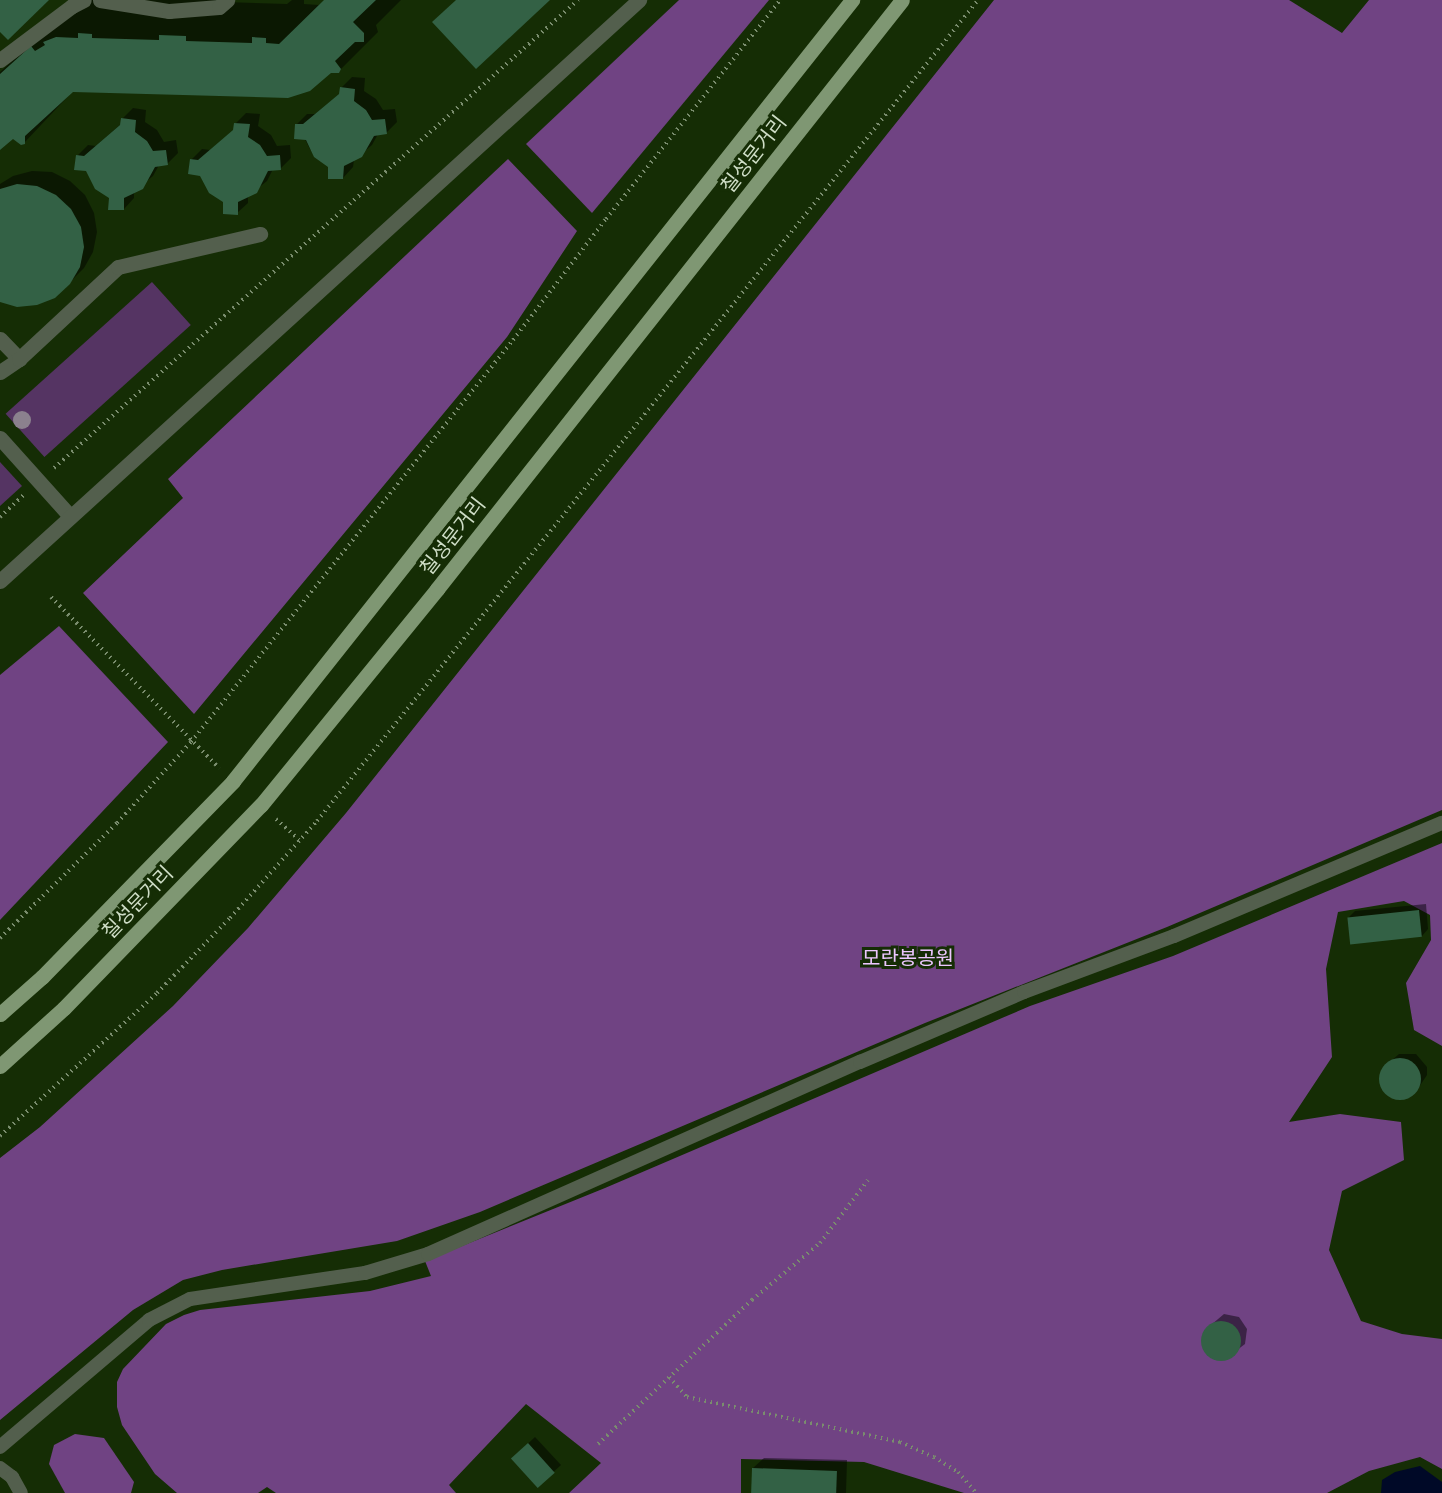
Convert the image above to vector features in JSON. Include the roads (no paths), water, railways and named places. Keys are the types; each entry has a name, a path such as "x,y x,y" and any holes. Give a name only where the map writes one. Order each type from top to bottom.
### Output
{"main road":[{"name":"칠성문거리","path":"0,1014 42,977 233,781 852,0"},
{"name":"칠성문거리","path":"0,1066 64,1008 261,805 437,589 902,0"}],"street":[{"path":"0,60 72,6 84,0"},
{"path":"100,0 169,11 219,7 227,0"},
{"path":"0,581 639,0"},
{"path":"0,372 19,359 118,267 261,234"},
{"path":"0,339 19,359"},
{"path":"0,438 70,516"}],"lane":[{"path":"0,1447 149,1320 190,1299 365,1273 428,1254 860,1062 1024,992 1174,936 1442,823"},
{"path":"0,1468 12,1477 21,1493"}],"water":[{"path":"1420,1466 1442,1482 1442,1493 1381,1493 1382,1480 1395,1472"}],"park label":[{"name":"모란봉공원","path":"908,957"}]}
